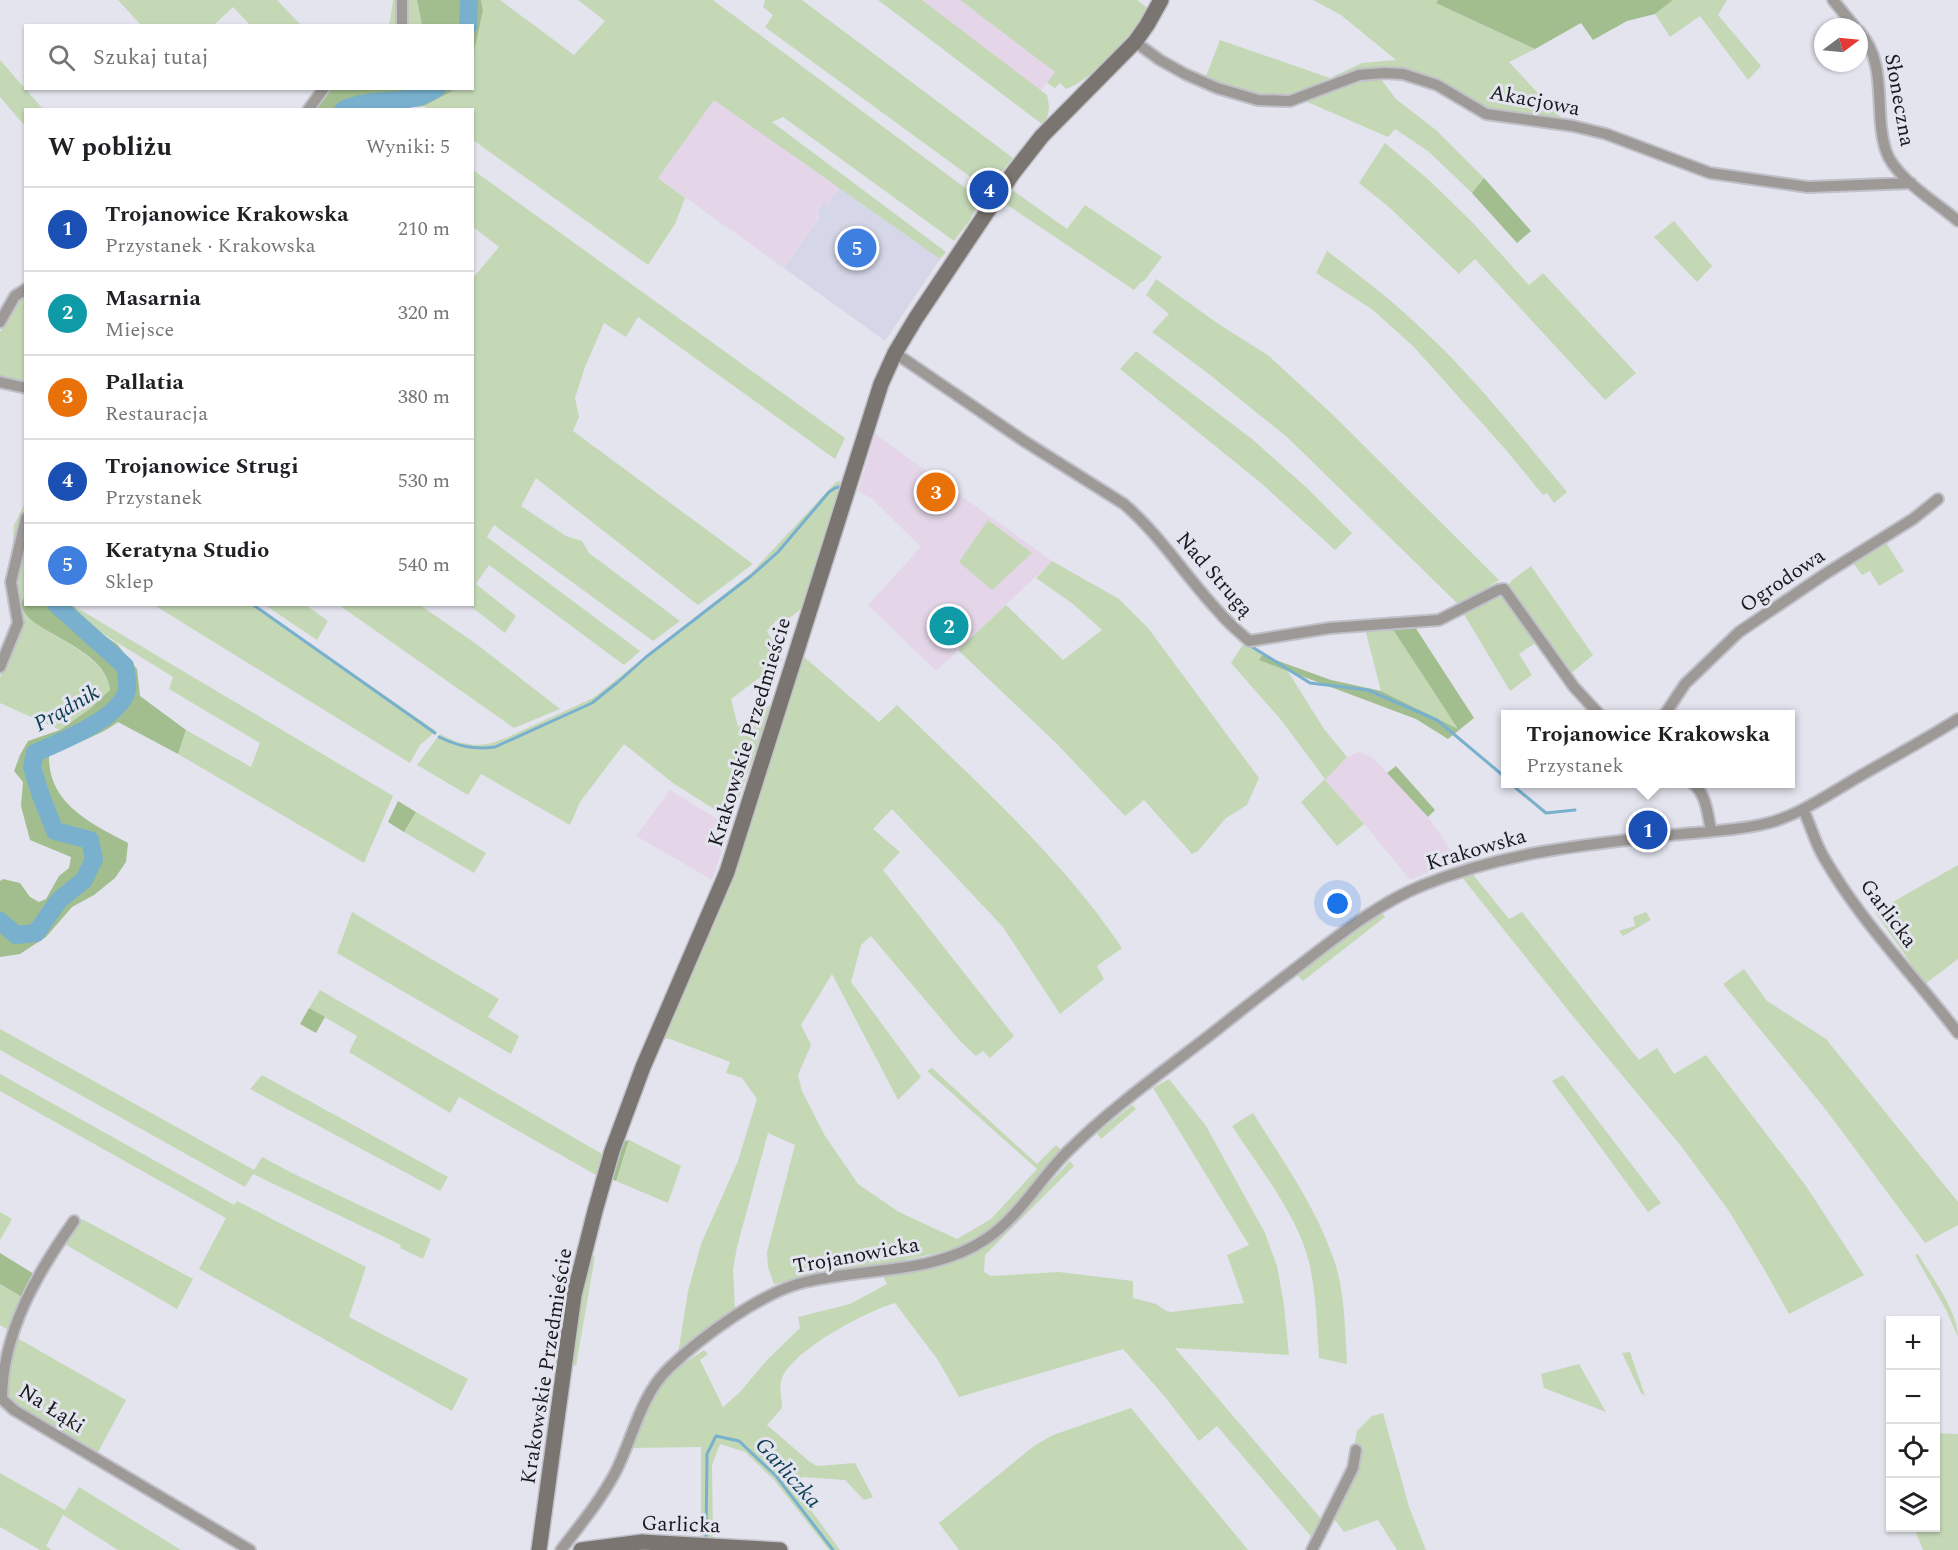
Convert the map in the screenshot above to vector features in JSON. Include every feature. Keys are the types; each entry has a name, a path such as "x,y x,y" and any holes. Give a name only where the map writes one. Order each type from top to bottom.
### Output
{"main road":[{"name":"Krakowskie Przedmieście","path":"539,1550 574,1295 612,1151 653,1040 727,872 881,384 895,353 1020,163 1050,128 1135,42 1161,0"},
{"name":"Garlicka","path":"581,1550 642,1542 780,1550"}],"street":[{"path":"402,0 402,24"},
{"path":"1833,0 1848,18"},
{"name":"Akacjowa","path":"1135,42 1168,65 1203,82 1258,100 1290,101 1359,75 1403,74 1437,85 1486,114 1573,126 1606,134 1710,173 1808,187 1911,183"},
{"name":"Słoneczna","path":"1868,44 1877,65 1886,152 1897,169 1911,183 1958,221"},
{"path":"309,108 323,90"},
{"path":"0,322 15,297 24,290"},
{"name":"Nad Strugą","path":"895,353 1024,441 1124,504 1165,545 1220,614 1249,641 1330,628 1439,620 1504,589 1574,687 1595,710"},
{"path":"0,382 24,388"},
{"name":"Ogrodowa","path":"1668,710 1685,684 1739,632 1825,574 1914,519 1938,499"},
{"path":"0,667 18,623 12,582 24,527"},
{"name":"Krakowska","path":"1066,1154 1111,1114 1320,949 1373,911 1413,889 1460,870 1547,849 1768,824 1803,809 1958,718"},
{"path":"1699,788 1711,831"},
{"name":"Garlicka","path":"1803,809 1822,855 1848,894 1883,942 1958,1033"},
{"name":"Trojanowicka","path":"561,1550 608,1486 617,1470 647,1397 656,1383 670,1367 705,1339 758,1301 805,1281 933,1261 962,1252 983,1242 1004,1225 1066,1154"},
{"name":"Na Łąki","path":"74,1221 50,1255 24,1301 8,1354 1,1400 14,1410 249,1550"},
{"path":"1312,1550 1353,1468 1356,1450"}],"shaded area":[{"path":"922,0 960,0 1055,72 1041,91"},
{"path":"714,99 839,188 828,204 824,202 816,213 820,216 784,268 658,178"},
{"path":"839,188 940,259 885,341 784,268 820,217 816,214 824,202 828,204"},
{"path":"875,434 1052,561 936,671 868,605 921,547 871,498 858,491"},
{"path":"1359,752 1372,757 1428,817 1458,860 1410,880 1325,780 1347,757"},
{"path":"670,790 730,827 712,880 636,836"}],"green space":[{"path":"118,0 277,0 300,24 249,24 233,7 215,24 140,24"},
{"path":"393,0 399,0 399,24 388,24"},
{"path":"406,0 417,0 422,24 405,24"},
{"path":"417,0 481,0 483,11 474,52 474,24 422,24"},
{"path":"481,0 500,0 574,55 605,21 578,0 713,0 980,199 970,220 954,241 783,117 772,122 946,252 940,259 714,100 658,178 685,198 675,224 648,265 474,141 474,108 427,108 424,106 454,90 474,90 474,52 483,11"},
{"path":"765,0 802,0 1013,158 987,189 765,27 773,15 763,7"},
{"path":"878,0 922,0 1047,95 1049,111 1043,125"},
{"path":"960,0 1137,0 1149,9 1123,43 1101,65 1078,83 1066,89 1060,83 1055,88 1047,83 1055,72"},
{"path":"1313,0 1438,0 1437,3 1535,49 1509,62 1563,120 1484,107 1436,78 1393,68 1364,69 1330,78 1362,63 1396,60 1341,15"},
{"path":"1438,0 1673,0 1655,14 1627,21 1593,40 1581,23 1535,49 1436,3"},
{"path":"1673,0 1727,0 1718,15 1761,66 1748,80 1700,16 1670,37 1655,14"},
{"path":"1220,40 1330,78 1296,93 1275,96 1261,95 1205,79"},
{"path":"0,60 42,108 24,108 24,125 0,97"},
{"path":"1380,78 1396,99 1436,130 1484,178 1472,193 1428,151 1395,129 1388,137 1305,101 1340,84"},
{"path":"330,90 454,90 424,106 314,108"},
{"path":"1385,143 1430,181 1473,223 1529,285 1543,273 1636,373 1605,400 1475,259 1459,274 1390,208 1359,183"},
{"path":"474,171 845,438 835,459 638,317 626,337 604,323 585,367 575,398 579,417 573,431 753,564 698,605 536,478 521,506 566,536 582,541 589,553 680,621 653,641 494,525 487,537 640,651 624,665 489,565 476,584 516,616 505,633 470,606 474,606 474,277 499,247 474,228"},
{"path":"1484,178 1531,231 1517,243 1472,193"},
{"path":"1012,190 1067,229 1085,205 1162,257 1144,281 1134,290 1003,202"},
{"path":"1674,221 1712,266 1697,282 1654,237"},
{"path":"1327,251 1412,319 1443,349 1498,409 1567,492 1554,503 1547,493 1543,495 1414,347 1373,310 1316,273"},
{"path":"1156,279 1217,323 1269,356 1333,415 1499,580 1460,606 1287,437 1152,332 1169,314 1146,295"},
{"path":"24,298 24,383 0,377 0,332 20,300"},
{"path":"1136,351 1252,439 1308,489 1352,533 1335,550 1261,483 1120,369"},
{"path":"840,481 839,493 801,609 787,620 777,620 767,631 783,660 731,699 738,727 773,703 731,820 673,783 624,744 580,802 570,825 481,774 468,795 417,765 440,734 457,742 475,745 488,744 593,698 751,573 836,482"},
{"path":"24,505 11,571 14,525"},
{"path":"988,520 1032,553 992,590 959,562"},
{"path":"1885,541 1904,571 1879,586 1870,571 1862,575 1851,560"},
{"path":"24,548 24,598 20,605 23,611 31,620 90,658 107,679 110,691 60,730 0,703 0,677 20,626 17,579"},
{"path":"1052,561 1119,599 1148,628 1259,778 1247,805 1226,818 1198,851 1192,854 1144,800 1125,816 1056,743 958,650 1006,605 1063,660 1102,630 1073,604 1036,578"},
{"path":"1531,566 1593,655 1569,675 1508,586 1512,580"},
{"path":"1498,593 1506,595 1538,641 1519,654 1532,675 1510,691 1462,611"},
{"path":"24,598 24,606 71,606 68,612 117,644 137,669 140,696 186,730 178,754 118,722 102,732 49,756 51,773 64,800 87,820 128,843 126,862 115,878 94,895 72,907 46,937 20,954 0,957 0,881 3,879 20,883 30,897 39,902 46,899 59,876 69,868 71,857 30,840 21,806 23,782 14,771 20,755 28,741 60,730 91,708 110,690 107,678 90,657 31,620 20,605"},
{"path":"74,606 393,796 364,863 178,754 186,730 251,767 260,743 169,689 173,677 68,612"},
{"path":"156,606 255,606 436,731 420,745 410,763"},
{"path":"266,606 307,606 328,621 317,640"},
{"path":"340,606 421,606 479,646 560,709 514,728"},
{"path":"1415,627 1474,718 1448,739 1416,719 1259,660 1262,655 1331,680 1381,691 1458,729 1392,628"},
{"path":"1392,628 1459,730 1381,691 1365,629"},
{"path":"1244,643 1250,644 1262,655 1259,660 1287,670 1324,729 1347,757 1325,780 1364,824 1337,846 1301,802 1325,779 1282,721 1231,663"},
{"path":"802,655 879,722 897,705 987,791 1044,851 1098,914 1122,948 1097,966 1104,979 1060,1014 1003,927 892,809 873,829 900,852 883,870 1014,1036 990,1058 983,1051 976,1056 960,1041 871,936 861,945 851,982 921,1077 898,1100 832,974 801,1025 811,1045 798,1075 802,1091 825,1136 858,1184 899,1212 957,1239 991,1219 1037,1169 927,1071 932,1068 1037,1164 1056,1145 1063,1152 1010,1212 985,1233 966,1245 901,1261 774,1284 768,1267 767,1252 795,1145 768,1133 737,1247 733,1269 735,1309 678,1354 688,1291 701,1244 738,1161 757,1099 742,1078 726,1073 730,1062 662,1038"},
{"path":"1396,766 1435,810 1428,817 1387,773"},
{"path":"398,801 416,812 404,832 388,822"},
{"path":"416,812 486,853 474,873 404,832"},
{"path":"1958,865 1958,959 1925,984 1875,912"},
{"path":"1471,872 1509,919 1522,912 1639,1060 1657,1048 1674,1074 1706,1055 1806,1186 1864,1275 1789,1314 1729,1211 1681,1146 1461,876"},
{"path":"352,912 499,999 488,1017 519,1036 511,1054 337,953"},
{"path":"1646,912 1651,920 1623,936 1619,931 1635,926 1633,917"},
{"path":"1382,913 1385,917 1303,981 1296,974"},
{"path":"1744,969 1767,1001 1826,1039 1958,1202 1958,1225 1925,1243 1826,1110 1723,984"},
{"path":"320,990 602,1154 596,1175 459,1097 450,1113 349,1052 357,1036 309,1008"},
{"path":"309,1008 325,1017 316,1033 300,1024"},
{"path":"0,1029 254,1170 262,1157 431,1239 423,1259 400,1248 401,1245 253,1174 245,1187 0,1050"},
{"path":"0,1074 234,1205 237,1201 366,1267 349,1317 468,1379 452,1411 199,1269 226,1218 0,1091"},
{"path":"262,1075 448,1177 440,1191 250,1089"},
{"path":"1563,1075 1661,1203 1648,1212 1552,1081"},
{"path":"1169,1079 1206,1126 1265,1233 1277,1266 1289,1355 1175,1348 1323,1521 1314,1540 1217,1426 1199,1441 1166,1398 1123,1349 959,1397 938,1360 895,1303 867,1314 833,1332 802,1354 783,1376 780,1387 782,1408 767,1425 817,1466 855,1463 873,1497 864,1500 845,1480 803,1477 792,1484 840,1550 829,1550 774,1480 745,1452 720,1444 712,1465 713,1538 701,1540 701,1447 631,1448 646,1409 662,1381 704,1350 708,1354 700,1360 723,1407 800,1328 798,1317 850,1304 887,1284 883,1276 974,1253 1002,1234 1070,1161 1074,1166 985,1255 984,1272 991,1276 1059,1272 1133,1281 1133,1298 1156,1304 1171,1312 1244,1303 1227,1255 1249,1245 1153,1088"},
{"path":"1132,1105 1136,1109 1101,1139 1097,1133"},
{"path":"1253,1113 1309,1204 1328,1243 1341,1287 1347,1364 1319,1358 1313,1286 1303,1244 1276,1191 1232,1126"},
{"path":"629,1140 681,1166 668,1203 616,1181"},
{"path":"629,1140 616,1181 612,1179 621,1142"},
{"path":"0,1212 12,1219 0,1240"},
{"path":"82,1219 193,1279 177,1309 63,1243"},
{"path":"0,1253 34,1274 22,1297 0,1284"},
{"path":"1918,1254 1949,1305 1954,1316 1958,1337 1946,1310 1915,1255"},
{"path":"595,1256 576,1366 569,1363 587,1261"},
{"path":"0,1284 22,1297 11,1332 0,1325"},
{"path":"17,1338 126,1400 97,1454 34,1419 8,1397 7,1376"},
{"path":"1630,1352 1645,1396 1641,1393 1622,1353"},
{"path":"1579,1364 1606,1412 1544,1388 1541,1374"},
{"path":"1131,1408 1248,1550 959,1550 939,1523 1034,1446 1053,1435"},
{"path":"1383,1413 1409,1507 1426,1550 1397,1550 1378,1520 1344,1532 1332,1516 1357,1465 1354,1447 1357,1431 1372,1416"},
{"path":"1940,1433 1958,1434 1958,1550 1923,1550 1916,1532 1940,1532"},
{"path":"0,1473 65,1510 79,1487 181,1550 118,1550 63,1515 46,1546 51,1550 40,1550 0,1527"}],"waterway":[{"name":"Prądnik","path":"468,24 469,0"},
{"name":"Prądnik","path":"349,108 369,103 405,100 433,90"},
{"path":"439,737 466,746 495,747 592,703 646,657 751,576 778,552 829,492 839,487"},
{"name":"Prądnik","path":"0,921 16,935 36,933 59,900 84,880 94,859 90,840 55,831 32,767 35,753 102,720 122,701 127,690 125,666 58,606"},
{"path":"255,606 435,733"},
{"path":"1249,645 1310,683 1368,690 1437,720 1501,774"},
{"path":"1516,788 1546,813 1575,810"},
{"name":"Garliczka","path":"706,1540 707,1454 716,1436 739,1441 776,1476 833,1550"}],"place":[{"name":"Trojanowice Strugi","path":"989,190"},
{"name":"Keratyna Studio","path":"857,248"},
{"name":"Pallatia","path":"936,492"},
{"name":"Masarnia","path":"949,626"},
{"name":"Trojanowice Krakowska","path":"1648,830"}]}
